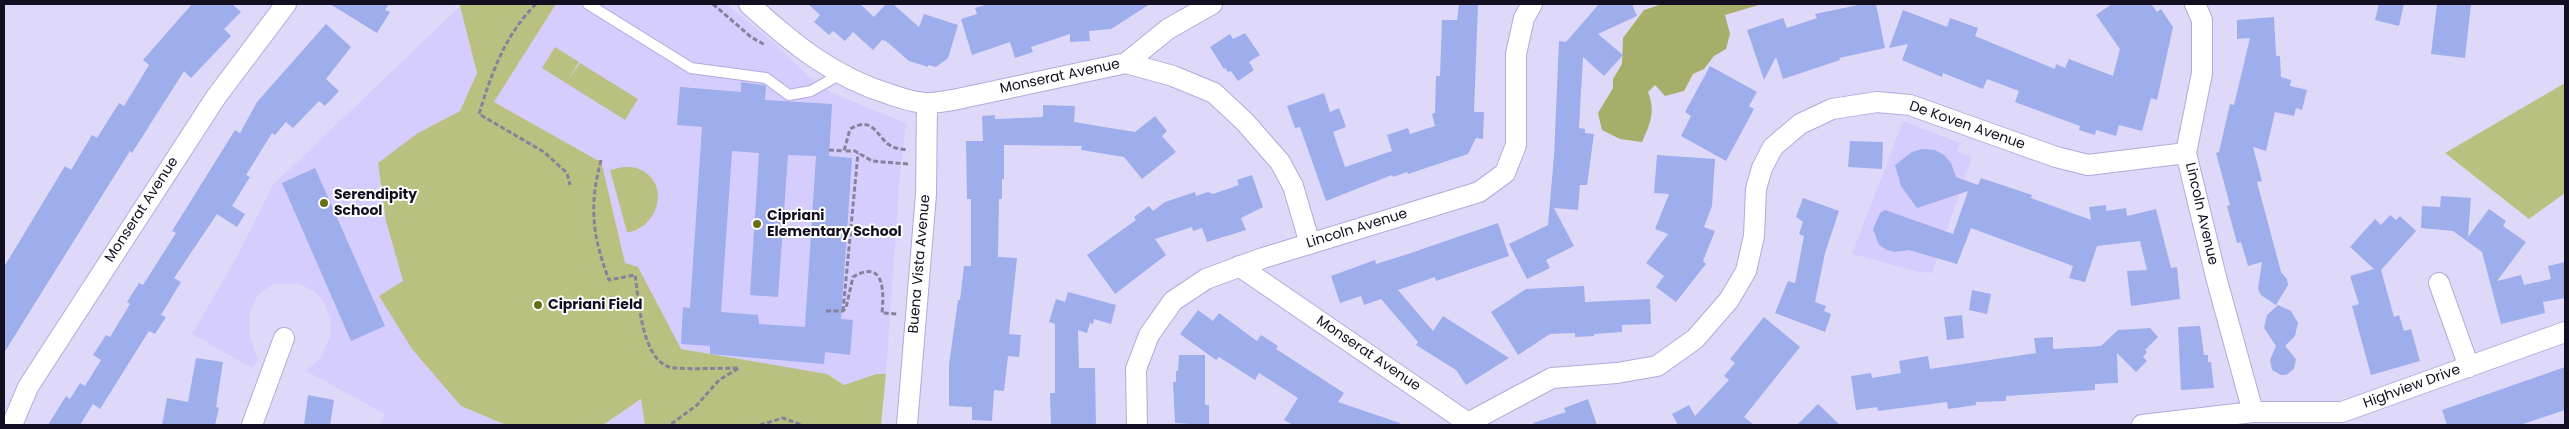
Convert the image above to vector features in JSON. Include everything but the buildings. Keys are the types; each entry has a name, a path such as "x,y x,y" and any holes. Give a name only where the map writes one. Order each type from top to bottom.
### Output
{"street":[{"name":"Monserat Avenue","path":"12,425 28,387 216,97 286,4"},
{"name":"Monserat Avenue","path":"749,4 816,61 839,75 876,90 927,103 953,100 1126,63 1159,70 1214,93 1245,122 1280,162 1293,186 1310,244"},
{"path":"1126,63 1168,29 1212,4"},
{"name":"Lincoln Avenue","path":"1137,425 1136,369 1149,335 1173,301 1206,279 1239,266 1479,192 1505,172 1516,145 1516,54 1524,18 1532,4"},
{"name":"Lincoln Avenue","path":"2196,4 2202,20 2202,73 2186,153 2216,277 2253,412"},
{"name":"De Koven Avenue","path":"1468,424 1552,378 1617,373 1657,366 1695,339 1729,300 1746,272 1754,236 1756,189 1762,168 1773,147 1800,124 1832,109 1877,102 1910,105 2048,154 2088,165 2186,153"},
{"name":"Buena Vista Avenue","path":"907,425 926,194 927,103"},
{"name":"Monserat Avenue","path":"1239,266 1468,424"},
{"path":"2439,283 2469,367"},
{"name":"Highview Drive","path":"2142,425 2253,412 2342,412 2565,332"},
{"path":"252,425 284,338"}],"lane":[{"path":"588,4 691,68 766,78 789,95 811,91 839,75"}],"path":[{"path":"536,4 525,15 504,45 479,114 544,152 566,173 570,185"},
{"path":"844,151 850,130 856,126 865,125 878,131 892,147 909,150"},
{"path":"829,150 858,153 872,161 908,164"},
{"path":"843,311 858,153"},
{"path":"601,160 595,182 593,229 600,256 609,280 635,275 646,338 654,354 669,367 739,368 720,380 697,405 670,425"},
{"path":"843,311 846,308 853,277 866,272 873,274 882,282 884,295 882,314 896,314"},
{"path":"826,311 843,311"},
{"path":"760,425 783,418 802,425"}],"shaded area":[{"name":"Cipriani Elementary School","path":"556,4 727,4 776,45 807,75 832,93 906,123 899,185 886,374 876,374 844,385 827,374 721,359 681,350 625,263 601,160 597,160 494,102"},
{"name":"Serendipity School","path":"460,6 477,73 460,111 418,133 386,221 403,281 461,406 506,425 380,425 385,414 306,371 321,357 330,337 331,321 325,304 314,291 299,284 273,284 257,296 250,312 249,334 258,360 252,368 192,334 235,260 273,185"},
{"path":"1903,121 1960,143 1957,151 1972,157 1932,273 1919,272 1852,254"},
{"path":"642,399 645,425 603,425"}],"green space":[{"path":"462,4 556,4 494,102 597,160 601,160 625,263 638,267 681,349 827,374 844,385 876,374 886,374 881,425 645,425 641,399 603,425 506,425 461,406 412,349 379,296 403,281 386,221 378,163 418,133 460,111 477,73 460,6"},
{"path":"1662,4 1762,4 1725,15 1730,34 1726,49 1714,56 1704,69 1693,74 1684,91 1665,96 1655,85 1648,92 1652,112 1650,124 1642,142 1620,139 1602,130 1598,113 1613,88 1613,79 1622,64 1623,38 1644,10"},
{"path":"555,47 579,62 568,80 580,63 638,99 625,120 542,68"},
{"path":"2565,83 2565,193 2529,219 2445,153"},
{"path":"623,167 637,168 649,175 655,183 658,193 654,212 648,221 640,228 630,232 627,232 610,170"}],"place":[{"name":"Serendipity School","path":"324,203"},
{"name":"Cipriani Elementary School","path":"757,224"},
{"name":"Cipriani Field","path":"538,305"}]}
